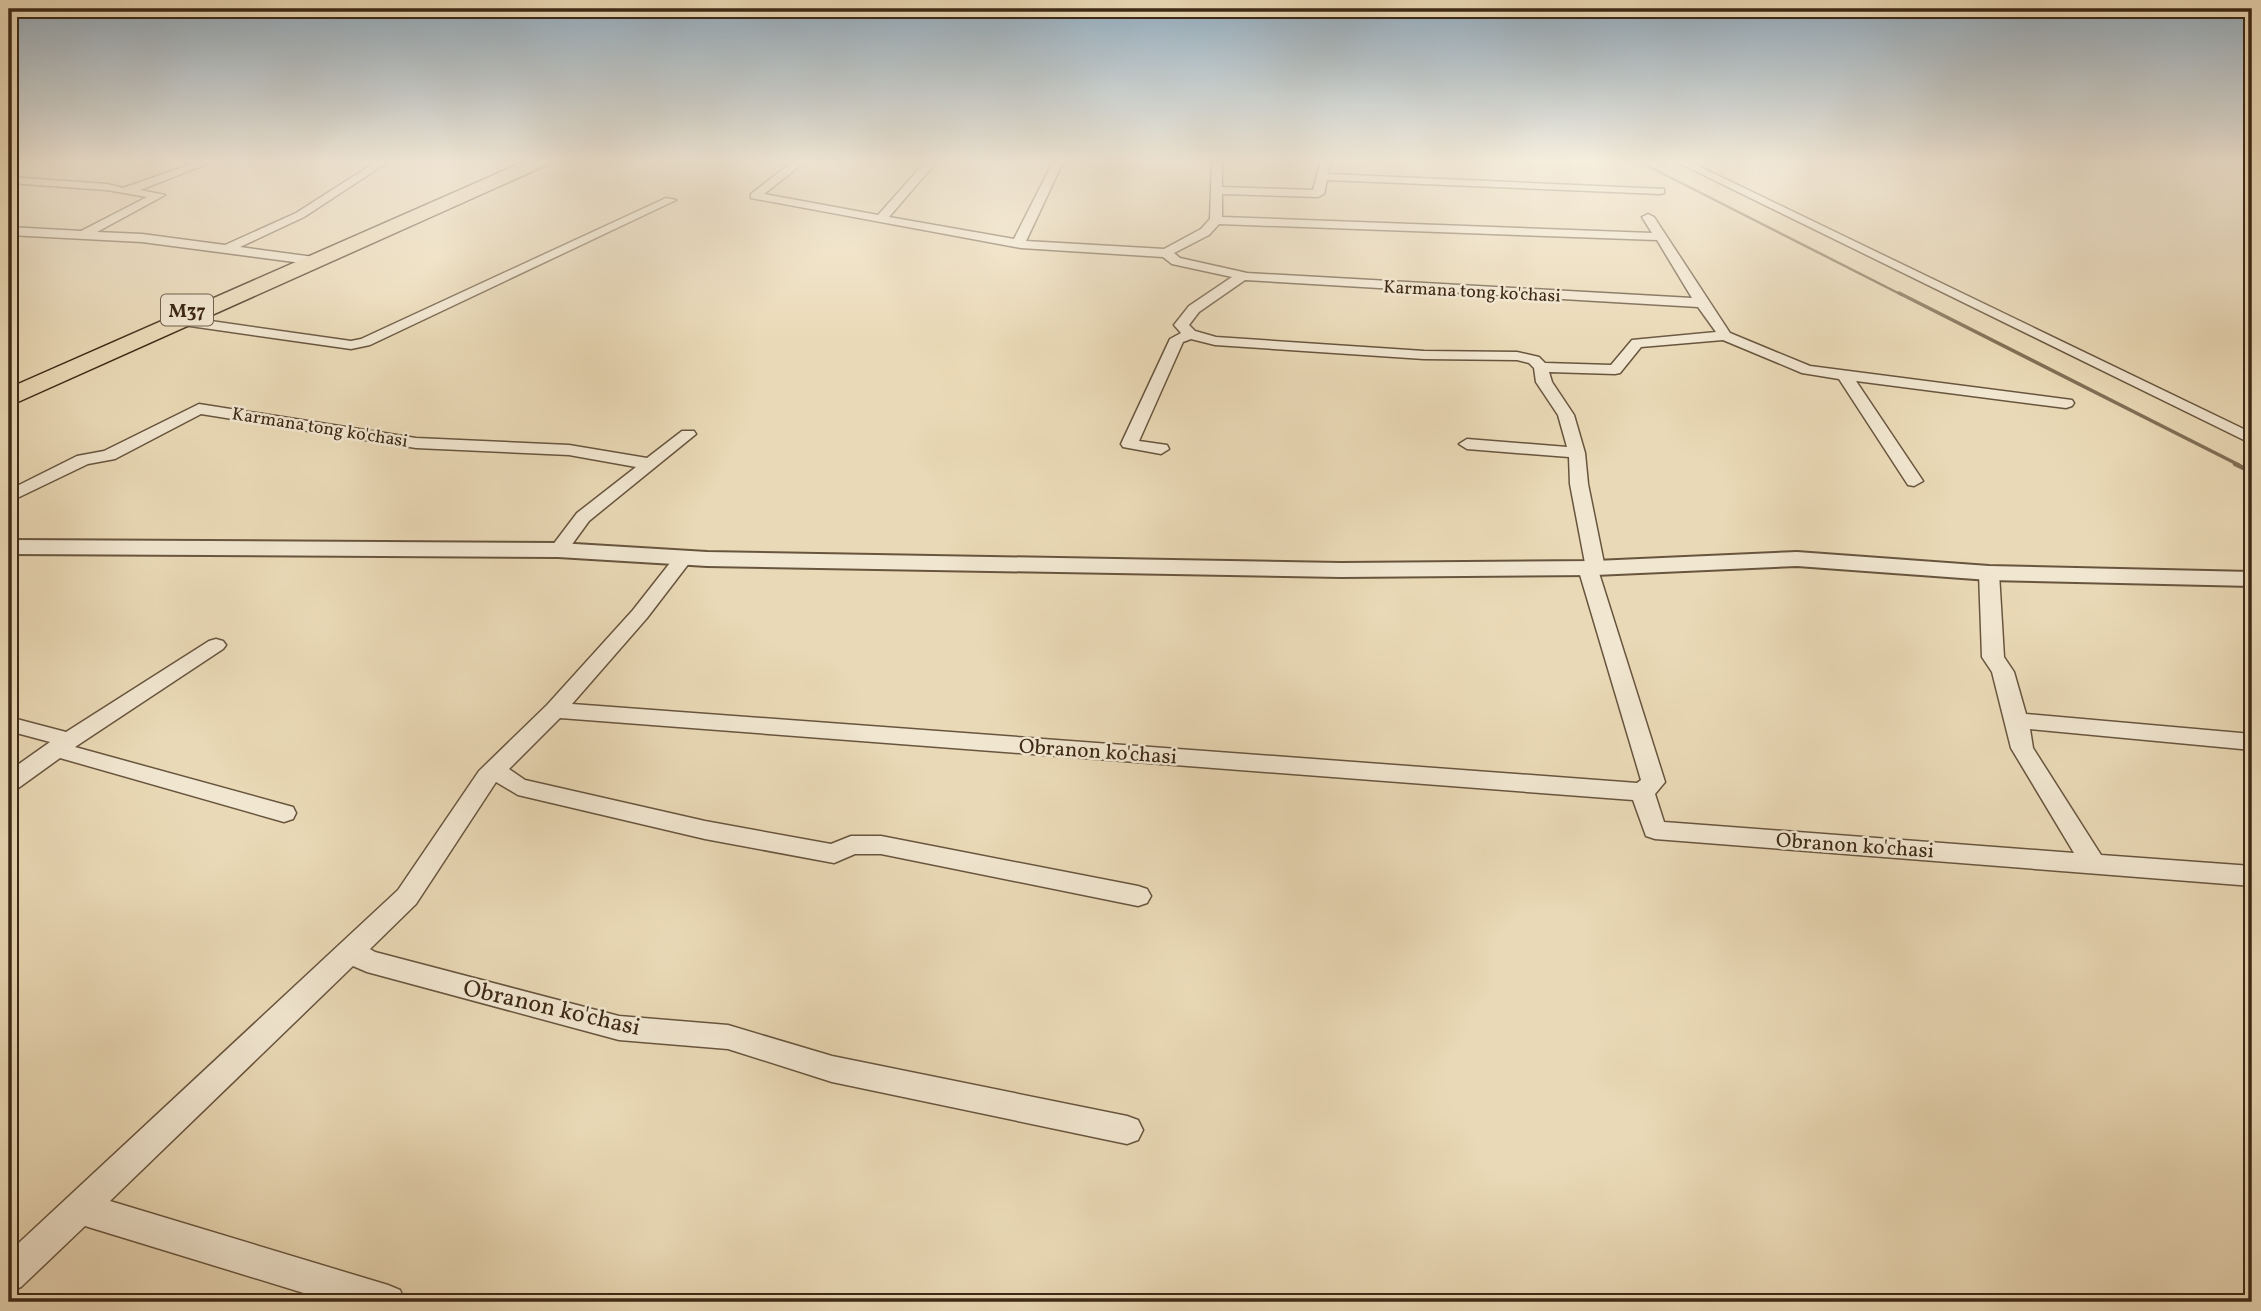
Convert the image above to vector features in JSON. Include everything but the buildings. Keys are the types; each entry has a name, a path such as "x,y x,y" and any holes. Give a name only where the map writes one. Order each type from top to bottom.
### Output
{"highway":[{"name":"M37","path":"9,398 183,321 395,221"},
{"name":"M37","path":"9,388 400,221"}],"street":[{"path":"84,233 107,221"},
{"path":"228,248 287,221"},
{"path":"183,321 351,345 365,342 625,221"},
{"name":"Karmana tong ko'chasi","path":"898,221 1021,244 1166,253 1176,261 1243,276 1702,303"},
{"path":"1021,244 1020,240 1029,221"},
{"path":"1166,253 1205,232 1215,221"},
{"path":"1247,221 1660,237"},
{"path":"1651,221 1725,336"},
{"path":"1804,221 2252,439"},
{"path":"9,231 84,233 228,248 310,260"},
{"path":"1190,334 1181,325 1194,309 1243,276"},
{"path":"1161,449 1129,444 1177,339 1190,334 1229,342 1424,355 1517,356 1534,360 1541,367 1544,382 1566,415 1577,453 1592,568"},
{"path":"1541,367 1615,370 1637,343 1725,336 1807,370 2066,402"},
{"path":"1844,375 1914,481"},
{"name":"Karmana tong ko'chasi","path":"9,497 83,460 109,455 199,409 416,443 569,450 650,464"},
{"path":"558,550 583,516 688,434"},
{"path":"1467,444 1577,453"},
{"path":"9,547 558,550 684,558 1341,570 1592,568 1797,559 1989,573 2252,579"},
{"path":"9,1275 407,897 495,770 555,710 640,614 684,558"},
{"name":"Obranon ko'chasi","path":"555,710 1642,792 1653,782 1592,568"},
{"path":"1989,573 1993,657 2003,671 2022,748 2094,864"},
{"path":"9,783 62,744 216,645"},
{"path":"2017,720 2252,742"},
{"path":"9,724 62,744 284,813"},
{"path":"495,770 518,787 705,830 834,854 851,845 881,845 1138,896"},
{"name":"Obranon ko'chasi","path":"1642,792 1655,830 2252,876"},
{"name":"Obranon ko'chasi","path":"351,949 367,961 619,1028 728,1037 832,1069 1127,1130"},
{"path":"79,1208 388,1302"}],"waterway":[{"path":"1757,221 1902,295"},
{"path":"1899,293 2239,465"},
{"path":"2235,464 2252,472"}]}
